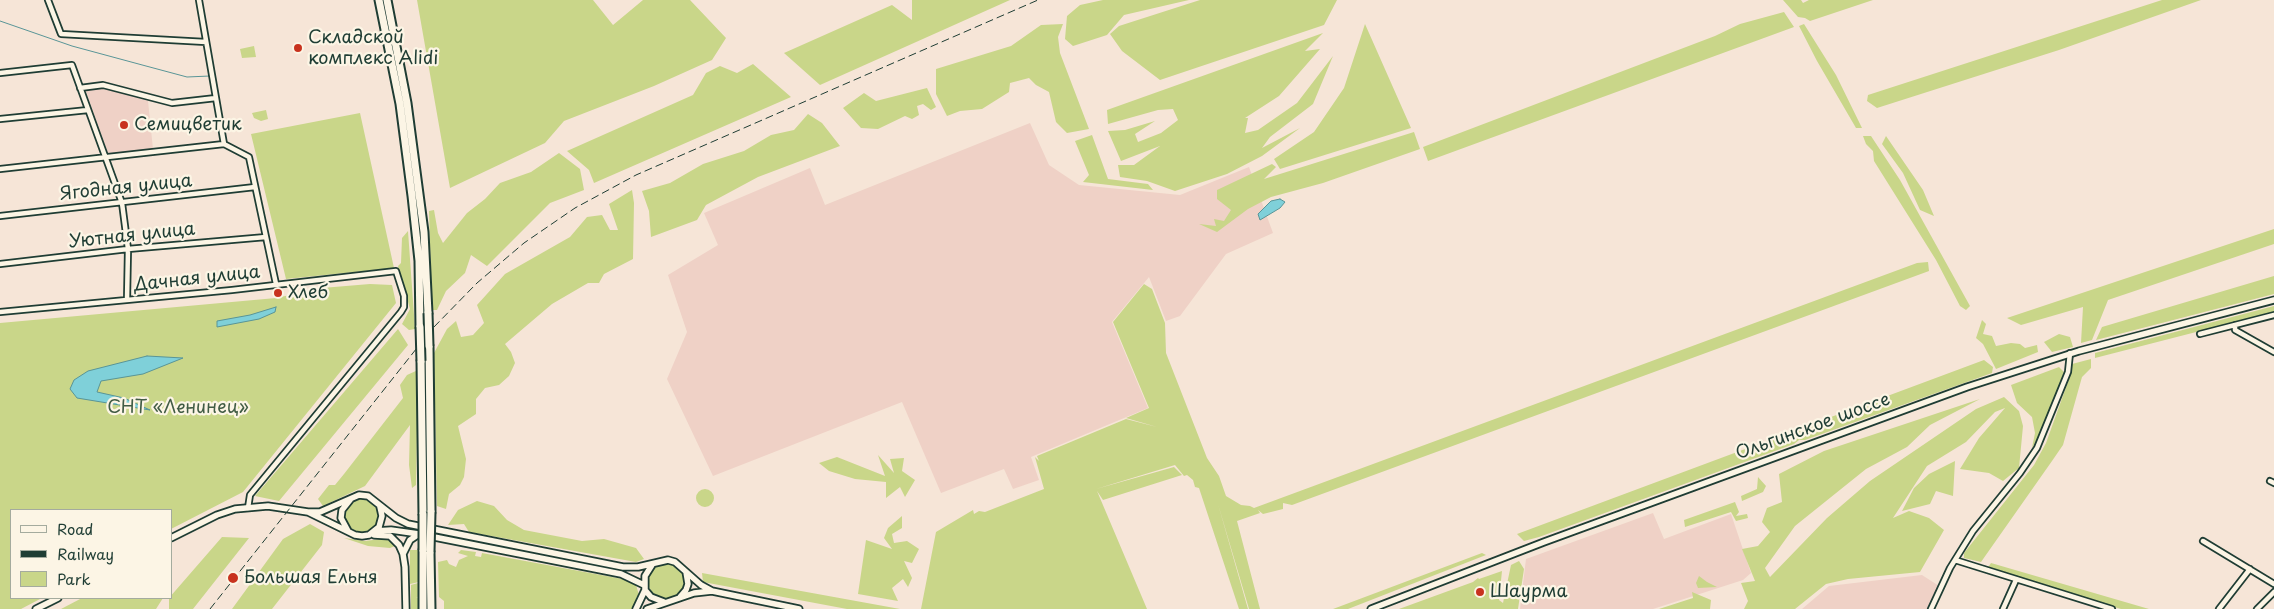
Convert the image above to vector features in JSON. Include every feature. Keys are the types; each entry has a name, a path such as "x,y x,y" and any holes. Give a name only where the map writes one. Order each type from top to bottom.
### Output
{"main road":[{"path":"379,0 400,104 419,261 427,513"},
{"path":"386,0 399,58 411,131 424,232 428,346 427,551 423,609"},
{"name":"Ольгинское шоссе","path":"1371,609 1553,538 1888,415 2070,353 2274,300"},
{"path":"172,537 216,515 248,508 268,506 308,512 327,510 359,495 368,496 396,518 408,524 623,566 652,565 668,560 681,566 701,585 712,591 799,609"},
{"path":"350,532 344,527 341,518 344,504 351,498"},
{"path":"369,535 379,527 382,516 379,505"},
{"path":"308,512 362,536 390,536 399,545 404,554"},
{"path":"375,531 391,530 419,534 621,574 644,588 658,602 669,602"},
{"path":"406,609 404,554 410,540 419,534"},
{"path":"427,551 431,609"},
{"path":"636,609 644,588 645,576 652,565"},
{"path":"676,600 686,590 688,579 685,571"},
{"path":"647,609 694,593 712,591"},
{"path":"36,609 56,599"}],"street":[{"path":"48,0 61,34 206,42"},
{"path":"199,0 224,144"},
{"path":"0,73 72,65 122,203 128,249 127,300"},
{"path":"80,88 103,85 172,103 216,98"},
{"path":"0,120 88,110"},
{"path":"0,169 224,144 249,157 276,284"},
{"name":"Ягодная улица","path":"0,216 255,187"},
{"name":"Уютная улица","path":"0,264 128,249 266,237"},
{"name":"Дачная улица","path":"0,312 396,272 404,296 404,307 401,312 250,495 248,508"},
{"path":"2200,334 2274,315"},
{"path":"2235,325 2235,330 2274,352"},
{"path":"1930,609 1973,530 2020,473 2037,448 2068,372 2070,353"},
{"path":"2203,541 2274,584"},
{"path":"1956,560 2099,607 2112,609"},
{"path":"2219,609 2250,569"},
{"path":"2002,609 2016,580"},
{"path":"2257,609 2274,592"}],"shaded area":[{"name":"Семицветик","path":"102,88 148,101 153,149 108,154 86,91"},
{"path":"1030,123 1049,165 1079,185 1180,195 1249,167 1273,233 1226,254 1180,316 1166,321 1149,277 1112,322 1148,408 1031,457 1039,480 1013,489 1004,469 941,493 902,402 713,476 667,379 687,332 668,275 718,245 704,213 810,168 825,205"},
{"path":"1653,513 1664,539 1731,514 1751,573 1743,580 1653,609 1520,609 1526,559"},
{"path":"1922,575 1939,586 1927,609 1802,609 1829,586"}],"green space":[{"path":"417,0 593,0 613,25 643,0 690,0 726,38 712,60 654,86 564,121 545,143 450,188"},
{"path":"912,0 1010,0 820,85 784,53 892,5 912,20"},
{"path":"1103,0 1189,0 1124,15 1107,35 1073,46 1065,39 1067,16 1080,5"},
{"path":"1200,0 1337,0 1324,25 1160,80 1122,51 1110,34 1119,26"},
{"path":"1783,0 1801,0 1803,3 1809,0 1873,0 1810,21 1798,17"},
{"path":"2162,0 2201,0 2059,50 1877,108 1867,101 1868,95"},
{"path":"1784,12 1794,27 1428,161 1423,147 1715,36 1740,24"},
{"path":"1063,24 1058,37 1060,53 1089,129 1067,133 1056,122 1049,92 1036,85 1029,78 1010,83 1009,92 982,109 960,111 947,116 936,94 936,69 1011,46 1041,25"},
{"path":"1365,24 1411,128 1280,169 1274,159 1314,132 1344,88"},
{"path":"1804,24 1836,75 1862,128 1856,128 1817,61 1799,26"},
{"path":"1323,33 1305,51 1320,49 1279,96 1245,118 1248,118 1245,133 1258,130 1297,103 1333,56 1313,104 1270,137 1262,148 1300,128 1262,156 1227,174 1175,191 1147,181 1120,177 1118,165 1134,165 1160,146 1121,161 1108,131 1125,130 1155,121 1135,134 1138,142 1161,133 1178,120 1173,109 1158,110 1108,124 1107,110"},
{"path":"254,46 256,57 242,58 240,49"},
{"path":"753,64 791,97 594,183 589,170 567,151 693,95 706,73 720,66 737,73"},
{"path":"927,88 936,107 931,110 923,104 917,106 919,115 912,119 905,116 878,129 861,128 843,108 864,93 876,101"},
{"path":"266,110 268,119 261,121 254,118 252,113"},
{"path":"360,113 394,268 286,279 251,134"},
{"path":"808,114 822,123 840,146 758,177 706,205 697,220 651,237 649,211 642,191 670,183 703,164 744,151 771,135 794,130"},
{"path":"1414,132 1420,149 1323,183 1271,197 1248,209 1217,232 1199,224 1216,226 1214,219 1224,221 1231,210 1217,199 1217,190 1272,164 1276,167 1264,179"},
{"path":"1092,135 1108,179 1148,184 1153,190 1083,182 1089,175 1075,141"},
{"path":"1863,136 1871,136 1900,180 1970,306 1966,310 1960,306 1936,260 1874,161 1873,151 1866,144"},
{"path":"1886,136 1923,190 1934,216 1920,210 1903,173 1882,144"},
{"path":"559,153 580,169 584,190 550,203 487,266 471,255 465,273 446,291 437,310 432,310 429,211 434,210 438,233 443,243 467,213 485,199 500,183 531,172"},
{"path":"632,190 634,203 633,259 604,274 599,283 588,283 552,304 505,344 511,352 515,363 509,376 499,385 485,388 476,399 476,414 458,426 466,459 464,477 460,485 449,494 446,509 437,506 434,353 447,329 456,321 461,337 473,335 484,323 477,305 505,274 570,237 587,217 602,215 610,230 618,230 609,204"},
{"path":"2274,229 2274,244 2108,300 2092,340 2081,343 2083,307 2021,325 2007,318"},
{"path":"408,231 415,329 409,330 402,324 410,309 398,266 401,263 402,238"},
{"path":"1928,262 1929,271 1292,505 1283,503 1283,509 1263,514 1258,510 1260,513 1237,521 1260,609 1249,609 1218,504 1248,609 1239,609 1199,488 1195,487 1193,480 1187,475 1184,476 1175,465 1096,489 1174,467 1182,475 1103,500 1097,491 1147,609 921,609 936,532 973,510 974,514 979,511 985,512 1044,489 1035,457 1039,461 1037,456 1126,419 1157,427 1126,418 1149,408 1113,322 1144,284 1152,289 1165,323 1166,353 1207,458 1219,476 1226,496 1241,505 1254,508 1917,263"},
{"path":"2274,276 2274,294 2096,340 2102,327"},
{"name":"СНТ «Ленинец»","path":"370,284 392,285 396,303 243,492 172,528 172,509 10,509 10,599 40,599 21,609 0,609 0,323 276,298 322,288"},
{"path":"2274,306 2274,312 2095,358 2095,353"},
{"path":"1982,320 1986,324 1983,334 1992,336 1996,346 2011,343 2020,344 2025,348 2037,345 2038,352 1996,369 1983,344 1976,338"},
{"path":"398,329 408,345 279,501 255,496"},
{"path":"2059,334 2070,337 2073,347 2052,352 2044,342"},
{"path":"2091,359 2091,368 2082,377 2063,445 1981,562 1964,558 1964,553 2034,465 2046,443 2069,379 2072,364"},
{"path":"1984,360 1993,367 1992,373 1805,440 1799,440 1794,444 1539,537 1524,541 1517,534"},
{"path":"2059,367 2064,372 2041,433 2032,448 2035,433 2032,417 2017,403 2011,385"},
{"path":"418,370 416,485 412,488 409,465 410,425 365,486 323,506 318,499 329,485 335,485 403,398 400,385 407,375"},
{"path":"2004,397 2019,411 2023,426 2019,468 2003,481 1989,473 1960,469 1979,438 2005,408 1995,412 1966,442 1927,466 1893,518 1909,511 1929,518 1944,530 1920,572 1848,579 1826,584 1795,609 1744,609 1748,601 1741,583 1755,581 1742,549 1758,546 1770,532 1762,522 1767,508 1782,502 1779,474 1824,451 1980,399 1930,425 1907,447 1866,469 1795,526 1765,568 1770,577 1827,518 1870,481 1976,409"},
{"path":"878,455 894,473 890,459 904,458 902,471 915,480 905,497 900,487 886,498 886,482 855,479 829,471 819,463 837,457 885,476"},
{"path":"1955,461 1953,496 1936,491 1930,504 1902,511 1914,488 1929,474"},
{"path":"1758,477 1766,486 1763,492 1742,501 1741,496 1757,489"},
{"path":"705,489 711,492 714,498 711,504 705,507 699,504 696,498 699,492"},
{"path":"361,498 373,504 379,516 373,528 361,534 349,528 343,516 349,504"},
{"path":"477,501 494,506 507,520 524,530 582,541 604,539 636,548 644,559 636,562 469,532 464,524 448,525 458,510"},
{"path":"1735,502 1739,512 1736,516 1747,514 1748,518 1736,521 1731,512 1685,527 1684,520"},
{"path":"902,516 902,528 892,534 894,543 907,541 919,549 912,563 904,561 912,578 908,587 903,579 892,588 898,601 858,594 866,540 892,549 884,538 888,528"},
{"path":"310,524 324,532 322,545 272,609 232,609 283,539"},
{"path":"222,537 249,538 193,609 169,609 169,599 172,599 172,595"},
{"path":"344,538 365,541 388,538 395,546 390,548 368,546"},
{"path":"410,550 419,550 419,582 410,584"},
{"path":"461,550 476,552 475,556 481,557 482,553 628,580 636,585 639,595 636,598 638,600 633,609 444,609 444,601 439,597 438,562 447,560 449,564 456,567 459,560 468,556 458,553"},
{"path":"1482,553 1486,555 1348,609 1333,609"},
{"path":"1519,561 1524,569 1518,609 1399,609 1473,582 1478,578 1502,571 1499,600 1503,603 1511,565"},
{"path":"666,563 673,564 679,568 683,574 683,588 679,594 673,598 666,599 659,598 653,594 649,588 648,581 649,574 653,568 659,564"},
{"path":"1991,563 2149,609 2121,609 1987,569"},
{"path":"702,573 900,609 847,609 703,582"},
{"path":"1699,576 1717,587 1698,588 1696,583"},
{"path":"418,583 419,596 416,598 419,597 419,609 411,609 411,585"},
{"path":"1692,592 1711,600 1710,609 1659,609 1693,598"},
{"path":"80,599 162,599 156,609 61,609"}],"water":[{"path":"1280,199 1285,202 1280,208 1260,220 1258,214 1271,201"},
{"path":"276,307 275,312 259,319 217,327 217,321 250,315"},
{"path":"147,356 183,358 143,374 101,381 97,392 124,398 150,410 77,398 70,389 74,380 88,371"}],"waterway":[{"path":"0,21 72,46 187,77 210,76"}],"railway":[{"path":"210,609 432,329 477,283 524,243 575,208 636,175 1038,0"}],"place":[{"name":"Складской комплекс Alidi","path":"298,48"},
{"name":"Семицветик","path":"124,125"},
{"name":"Хлеб","path":"278,293"},
{"name":"Большая Ельня","path":"233,578"},
{"name":"Шаурма","path":"1480,592"}]}
